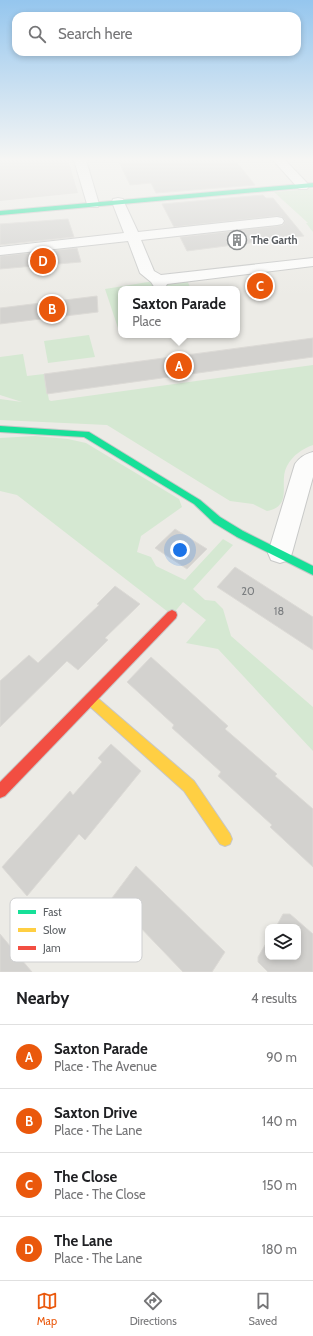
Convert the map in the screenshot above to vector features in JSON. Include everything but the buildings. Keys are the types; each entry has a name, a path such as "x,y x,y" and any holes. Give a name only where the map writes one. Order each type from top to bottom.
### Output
{"street":[{"path":"0,212 77,205"},
{"path":"119,205 148,273 159,282 311,256"},
{"path":"0,251 133,237 279,218"},
{"path":"0,429 86,434 197,502 217,520 240,534 313,571"},
{"path":"280,553 306,464 313,459"},
{"path":"0,791 172,615"},
{"path":"90,699 189,786 225,839"}],"green space":[{"path":"289,205 313,205 313,232 306,223 308,223"},
{"path":"185,276 190,286 123,286"},
{"path":"118,287 118,328 105,289"},
{"path":"89,335 95,357 48,363 44,341"},
{"path":"23,354 27,376 44,374 49,400 51,401 313,365 313,445 298,453 287,466 284,479 283,499 275,508 267,511 253,504 230,501 107,425 0,420 0,399 22,402 0,395 0,357"},
{"path":"35,436 68,439 86,443 179,499 182,507 141,536 137,552 151,557 156,566 185,580 223,539 233,545 193,589 205,600 215,601 223,609 231,636 313,707 313,751 218,649 186,643 206,620 183,602 172,615 17,495 0,491 0,438"}],"traffic: fast":[{"path":"0,213 85,205"},
{"path":"0,429 86,434 197,502 217,520 240,534 313,571"}],"traffic: slow":[{"path":"90,699 189,786 225,839"}],"traffic: jam":[{"path":"0,791 172,615"}],"place":[{"name":"The Garth","path":"237,240"},
{"name":"The Lane","path":"43,261"},
{"name":"The Close","path":"260,286"},
{"name":"Saxton Drive","path":"52,309"},
{"name":"Saxton Parade","path":"179,366"}]}
